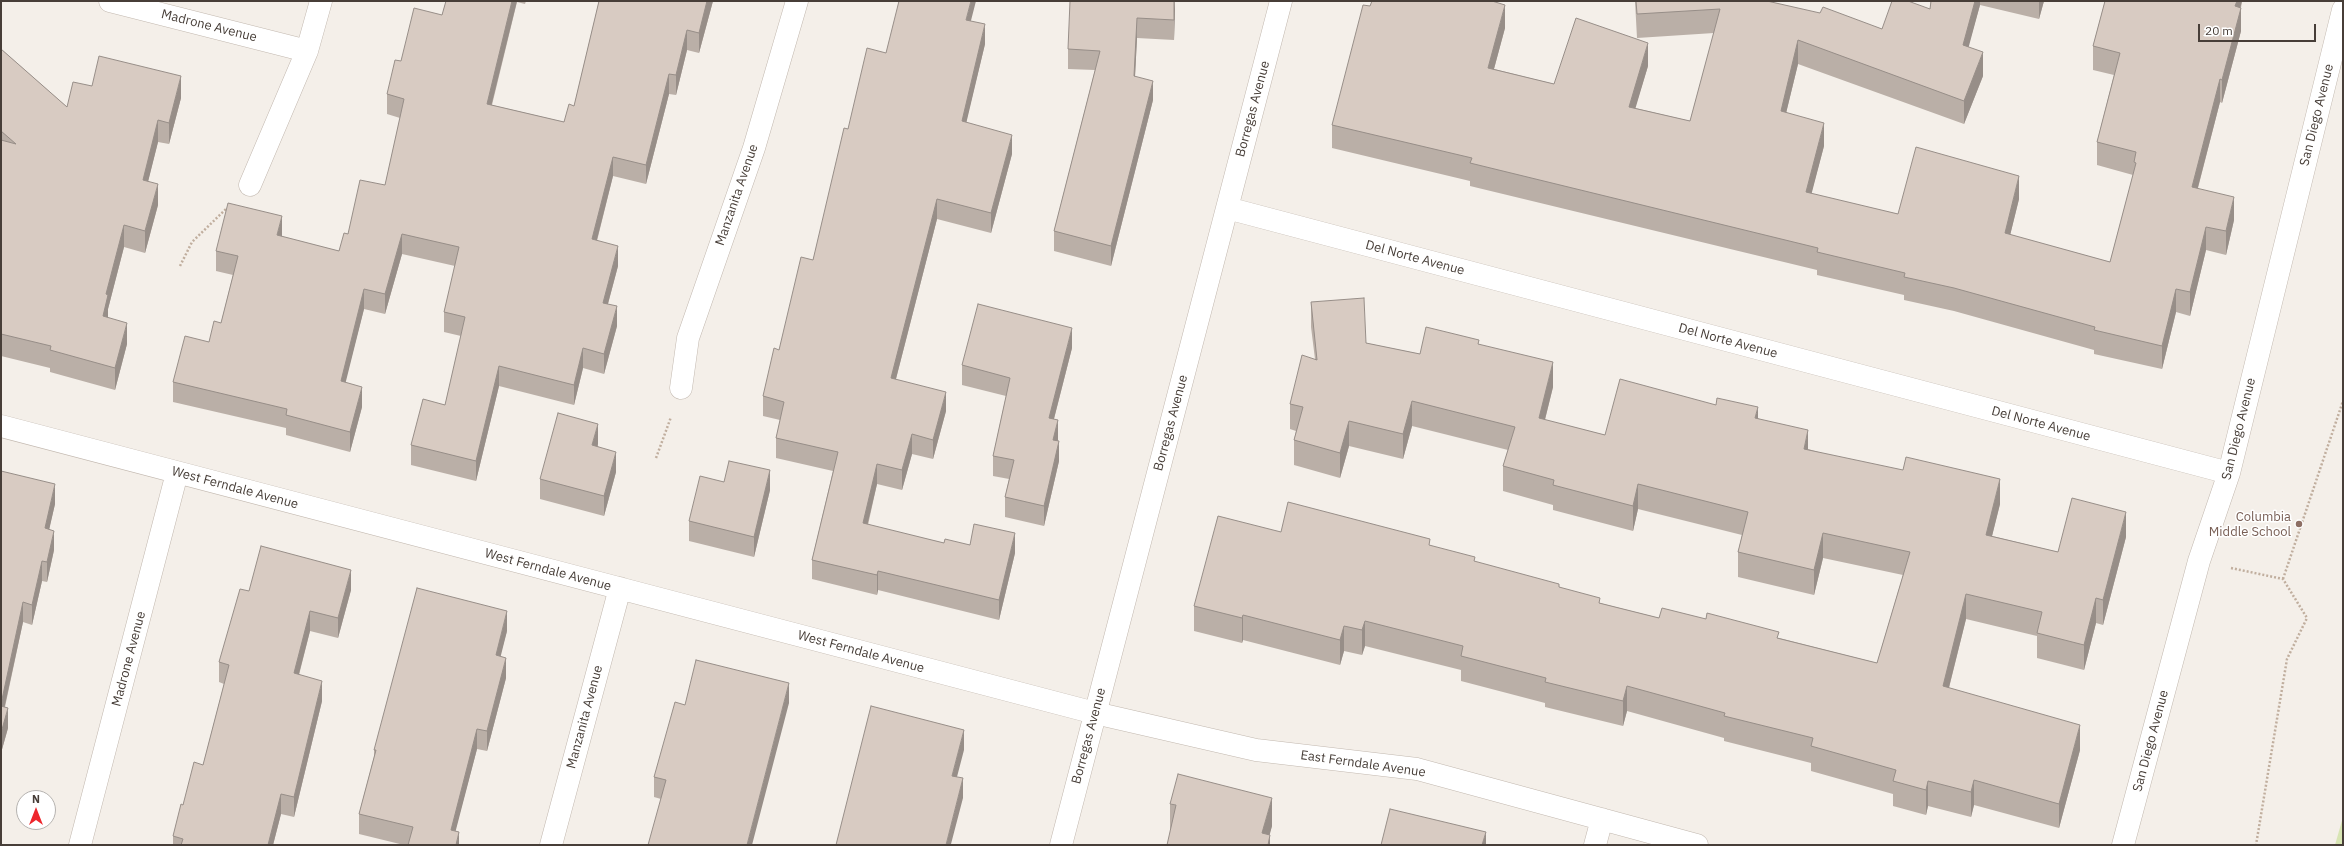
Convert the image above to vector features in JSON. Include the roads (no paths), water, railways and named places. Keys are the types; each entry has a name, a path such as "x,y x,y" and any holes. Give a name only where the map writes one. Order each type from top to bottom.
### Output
{"street":[{"name":"Madrone Avenue","path":"110,1 307,51"},
{"path":"250,185 307,51 321,1"},
{"name":"Manzanita Avenue","path":"681,388 688,338 754,148 797,1"},
{"name":"Borregas Avenue","path":"1061,845 1281,1"},
{"name":"San Diego Avenue","path":"2123,845 2199,561 2229,473 2343,10"},
{"name":"Del Norte Avenue","path":"1227,208 2229,473"},
{"name":"West Ferndale Avenue","path":"1,426 1095,713"},
{"name":"Madrone Avenue","path":"80,845 177,473"},
{"name":"Manzanita Avenue","path":"551,845 620,588"},
{"name":"East Ferndale Avenue","path":"1095,713 1256,750 1417,770 1697,845"},
{"path":"1595,845 1602,819"}],"place":[{"name":"Columbia Middle School","path":"2299,524"}]}
